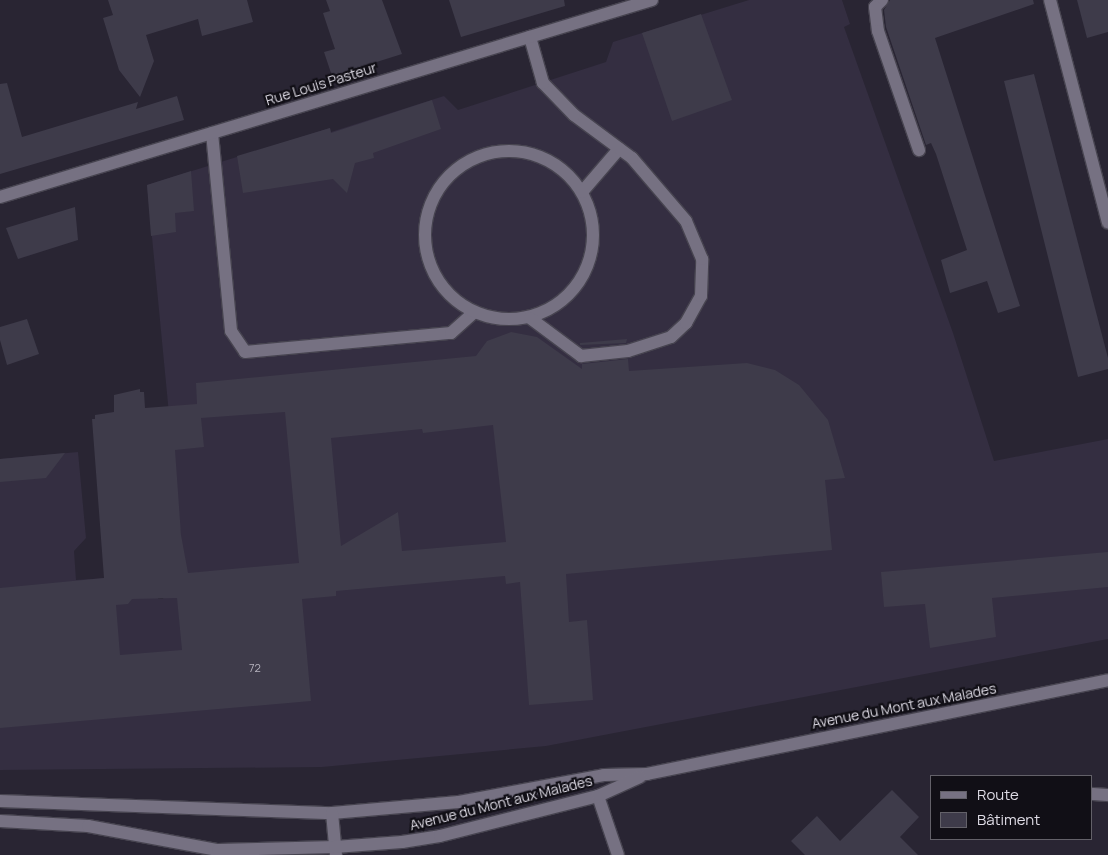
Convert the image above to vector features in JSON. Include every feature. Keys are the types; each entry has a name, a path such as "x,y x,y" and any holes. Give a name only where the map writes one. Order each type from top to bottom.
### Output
{"street":[{"name":"Rue Louis Pasteur","path":"0,197 652,0"},
{"path":"882,0 875,7 878,31 918,150"},
{"path":"1050,0 1108,223"},
{"path":"530,37 543,83 574,115 632,158 686,221 702,259 701,296 686,323 670,337 628,351 581,356 530,318"},
{"path":"212,133 231,331 245,352 451,333 473,313"},
{"path":"582,192 619,148"},
{"path":"510,150 538,155 563,170 582,192 592,217 593,243 587,268 574,290 560,302 530,318 502,320 473,313 450,296 438,281 424,246 426,216 433,198 456,168 482,155 510,150"},
{"name":"Avenue du Mont aux Malades","path":"0,801 29,804 332,813 459,802 604,775 647,774 1108,680"},
{"name":"Avenue du Mont aux Malades","path":"0,821 88,826 218,850 335,851 440,836 598,796 647,774"},
{"path":"1093,794 1108,795"},
{"path":"598,796 618,855"},
{"path":"332,813 335,851"}],"shaded area":[{"path":"749,0 842,0 850,24 844,27 953,333 994,461 1108,439 1108,639 546,746 322,767 0,770 0,459 78,452 86,538 74,551 76,580 108,578 128,602 132,598 158,595 158,599 163,599 181,539 147,185 330,128 331,132 444,96 458,110 606,62 613,42"}],"building":[{"path":"108,0 247,0 253,22 202,36 198,19 146,35 154,61 140,97 119,70 103,18 113,15"},
{"path":"326,0 382,0 402,54 332,76 324,52 335,49 323,13 330,11"},
{"path":"449,0 564,0 565,6 461,37"},
{"path":"890,0 1033,0 1034,4 935,38 1020,306 998,313 987,281 950,293 941,260 967,250 936,154 931,143 926,145 886,27 884,10"},
{"path":"1077,0 1108,0 1108,32 1087,38"},
{"path":"701,14 732,100 672,121 642,33"},
{"path":"1034,74 1108,358 1108,369 1078,377 1004,81"},
{"path":"7,83 22,137 138,102 136,109 177,96 184,120 0,174 0,84"},
{"path":"432,100 441,129 373,153 374,158 355,163 347,193 333,179 243,193 237,156 330,128 331,133"},
{"path":"191,171 194,211 175,213 176,232 151,236 147,185"},
{"path":"75,207 78,240 18,259 6,228"},
{"path":"27,319 39,354 7,365 0,340 0,327"},
{"path":"511,332 537,337 582,369 582,364 628,359 629,371 747,363 775,370 799,385 828,420 845,478 825,480 832,550 566,574 569,622 587,620 593,700 529,705 520,582 506,584 505,576 336,591 336,596 302,599 311,701 0,728 0,588 104,578 92,419 95,419 95,415 114,412 114,395 140,389 140,392 144,392 145,408 197,404 196,383 476,356 487,341","holes":["285,412 299,563 188,573 181,535 175,450 204,447 201,418","493,425 506,542 402,551 398,512 341,546 331,438 422,429 423,433","177,598 182,650 120,655 116,605 128,604 132,599"]},
{"path":"627,339 626,343 580,345 580,343"},
{"path":"65,453 46,478 0,482 0,459"},
{"path":"1108,552 1108,587 992,598 996,637 930,648 925,604 884,607 881,572"},
{"path":"892,790 919,817 900,837 918,855 805,855 791,841 817,816 840,841"}]}
